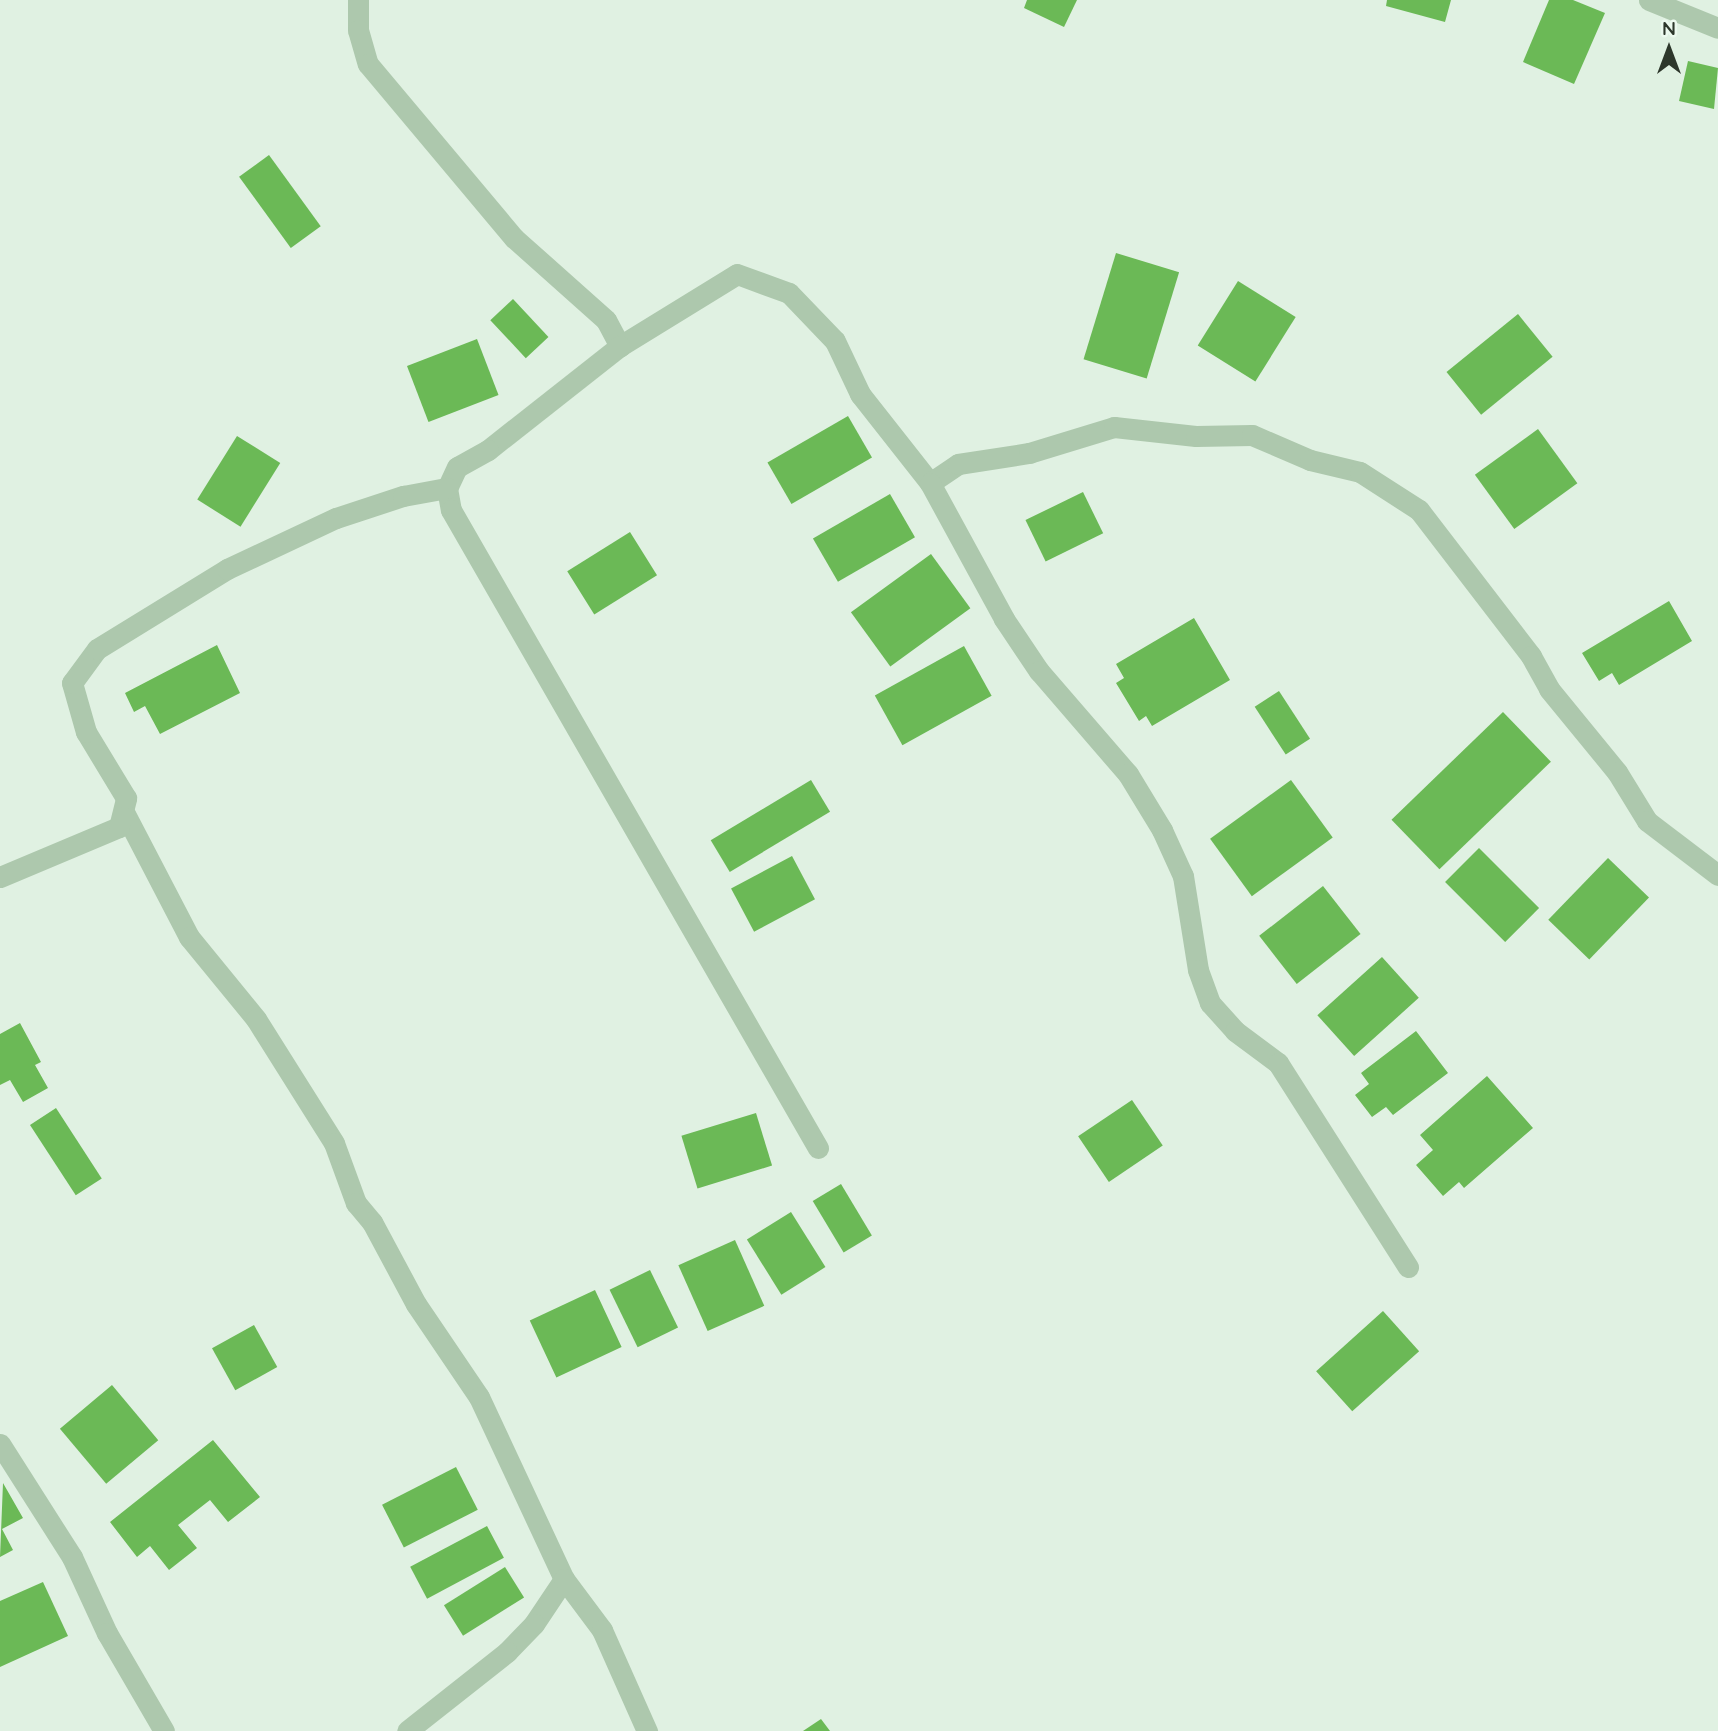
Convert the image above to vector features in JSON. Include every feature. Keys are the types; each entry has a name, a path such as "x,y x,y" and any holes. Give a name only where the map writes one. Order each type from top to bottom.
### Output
{"street":[{"path":"358,0 358,30 368,64 514,238 606,320 620,346"},
{"path":"1649,0 1718,28"},
{"path":"818,1147 452,510 447,488 457,467 488,450 620,346 737,274 789,293 835,341 860,394 930,484 1018,640 1086,730 1128,774 1162,830 1183,876 1198,970 1210,1003 1235,1031 1278,1063 1408,1267"},
{"path":"930,484 958,464 1029,453 1114,427 1196,436 1252,435 1310,460 1360,472 1419,510 1531,656 1549,689 1617,772 1647,821 1718,875"},
{"path":"0,877 120,827 126,798 86,732 72,683 97,649 227,569 336,518 403,496 447,488"},
{"path":"124,812 189,937 256,1018 334,1143 356,1203 373,1223 416,1304 479,1397 564,1579 602,1630 647,1731"},
{"path":"0,1444 72,1557 107,1633 164,1731"},
{"path":"407,1731 507,1652 534,1625 564,1579"}],"building":[{"path":"1027,0 1077,0 1064,27 1024,8"},
{"path":"1387,0 1451,0 1445,22 1386,6"},
{"path":"1549,0 1573,0 1605,13 1574,84 1523,62"},
{"path":"1688,61 1718,68 1714,109 1679,101"},
{"path":"269,155 321,226 291,248 239,177"},
{"path":"1116,253 1179,272 1147,378 1084,359"},
{"path":"1238,281 1296,317 1255,381 1198,345"},
{"path":"513,299 548,337 526,358 490,320"},
{"path":"1518,314 1553,357 1481,415 1447,372"},
{"path":"477,339 499,395 428,422 407,366"},
{"path":"848,416 872,458 791,504 767,462"},
{"path":"1538,429 1577,483 1514,529 1475,475"},
{"path":"237,436 280,463 241,527 197,500"},
{"path":"1083,492 1103,533 1046,561 1025,520"},
{"path":"890,494 915,537 838,582 813,538"},
{"path":"630,532 657,575 594,614 567,571"},
{"path":"931,554 970,608 890,666 851,612"},
{"path":"1669,601 1692,641 1619,685 1612,673 1599,681 1582,653"},
{"path":"1194,618 1230,680 1152,726 1146,716 1139,721 1116,683 1124,678 1116,664"},
{"path":"217,645 240,693 160,734 145,706 134,712 125,693"},
{"path":"964,646 992,696 902,745 875,695"},
{"path":"1279,691 1310,739 1286,755 1255,707"},
{"path":"1503,712 1551,762 1439,869 1392,820"},
{"path":"811,780 830,812 730,872 711,840"},
{"path":"1291,780 1333,837 1252,896 1210,839"},
{"path":"1479,848 1539,908 1505,942 1445,882"},
{"path":"792,856 815,899 754,932 731,888"},
{"path":"1608,858 1649,898 1589,959 1548,920"},
{"path":"1323,886 1361,934 1297,984 1259,936"},
{"path":"1382,957 1419,998 1354,1056 1317,1015"},
{"path":"20,1023 41,1062 35,1065 48,1088 23,1102 10,1080 0,1085 0,1034"},
{"path":"1416,1031 1448,1073 1393,1115 1386,1107 1372,1117 1355,1095 1369,1084 1361,1073"},
{"path":"1487,1076 1533,1128 1464,1188 1459,1182 1443,1196 1416,1165 1433,1150 1420,1135"},
{"path":"1132,1100 1163,1146 1109,1182 1078,1136"},
{"path":"56,1108 102,1178 76,1195 30,1125"},
{"path":"756,1113 772,1166 697,1188 681,1136"},
{"path":"841,1184 872,1235 844,1252 813,1201"},
{"path":"791,1212 825,1267 781,1295 747,1240"},
{"path":"735,1240 764,1306 708,1331 678,1265"},
{"path":"650,1270 678,1328 638,1347 610,1290"},
{"path":"595,1290 622,1347 556,1378 530,1320"},
{"path":"1383,1311 1419,1351 1352,1411 1316,1371"},
{"path":"254,1325 277,1367 235,1390 212,1348"},
{"path":"112,1385 158,1440 106,1484 60,1429"},
{"path":"213,1440 260,1497 228,1522 210,1500 178,1525 197,1548 169,1570 150,1546 137,1557 110,1522"},
{"path":"456,1467 478,1510 404,1547 382,1505"},
{"path":"3,1483 23,1518 2,1529 13,1550 0,1557"},
{"path":"487,1526 504,1558 427,1599 410,1567"},
{"path":"505,1567 524,1598 463,1636 444,1605"},
{"path":"43,1582 68,1636 0,1667 0,1601"},
{"path":"821,1719 830,1731 803,1731"}]}
